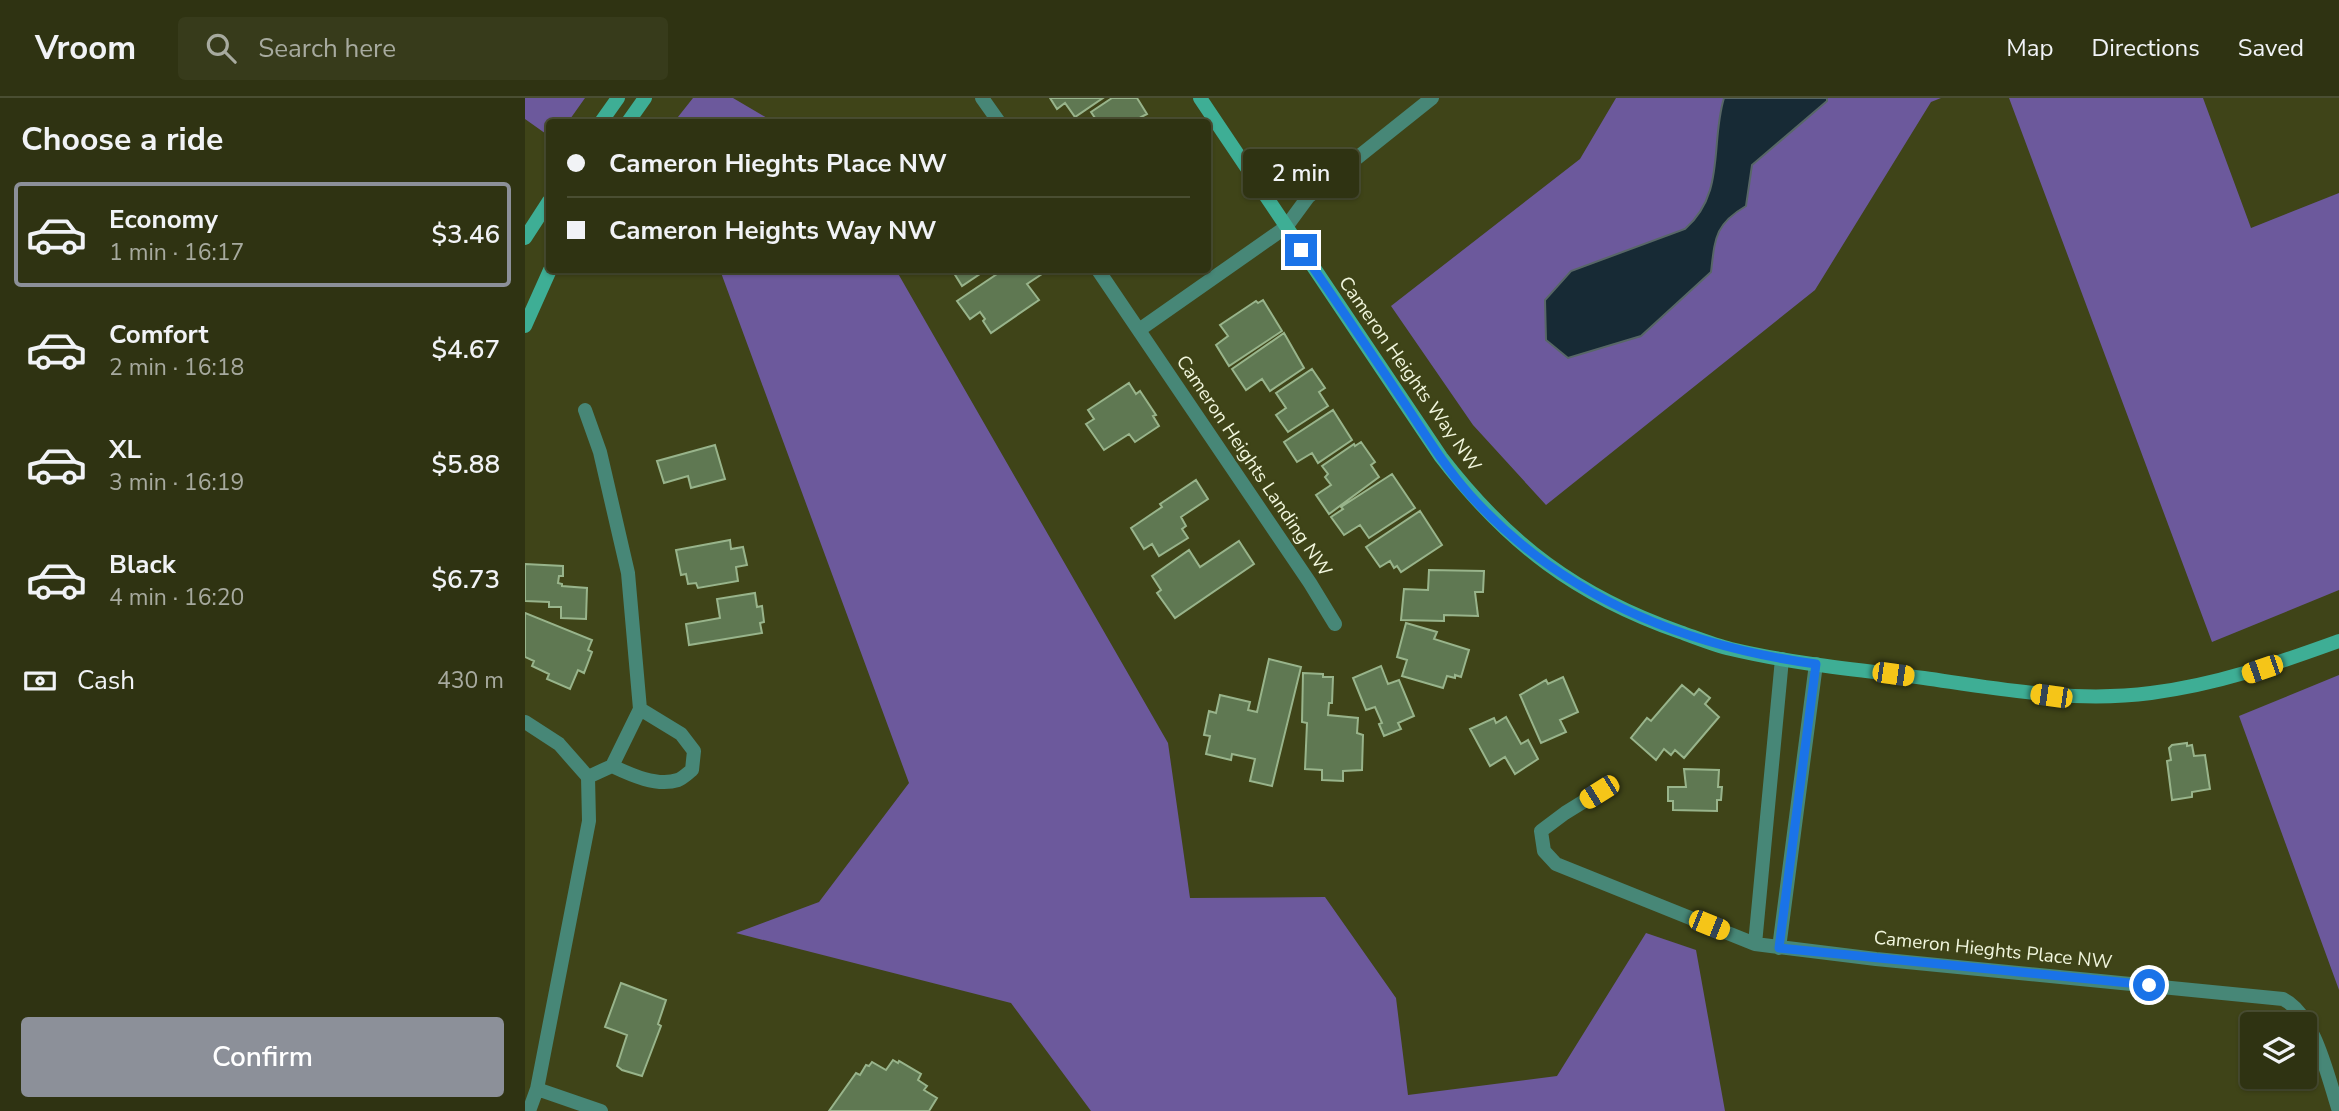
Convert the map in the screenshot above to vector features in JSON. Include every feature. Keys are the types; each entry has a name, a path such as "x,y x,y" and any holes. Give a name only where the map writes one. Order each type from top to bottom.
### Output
{"street":[{"path":"603,119 618,98"},
{"path":"630,119 645,98"},
{"path":"982,98 997,119"},
{"name":"Cameron Heights Way NW","path":"1200,98 1441,457 1470,495 1511,536 1558,574 1628,612 1728,648 1783,659 2051,696 2105,697 2162,691 2248,674 2339,640"},
{"path":"1139,330 1286,227 1308,197 1432,98"},
{"path":"525,238 546,206"},
{"path":"525,326 549,273"},
{"name":"Cameron Heights Landing NW","path":"1100,273 1335,624"},
{"path":"585,410 600,452 628,573 640,709 612,766 588,777"},
{"path":"1755,944 1783,659"},
{"path":"1779,948 1816,664"},
{"path":"612,766 635,777 655,781 677,780 692,770 694,751 681,734 640,709"},
{"path":"525,722 559,744 588,777 589,821 537,1088 529,1111"},
{"name":"Cameron Hieghts Place NW","path":"1599,792 1541,831 1544,852 1556,864 1755,944 2283,999 2295,1004 2306,1020 2339,1111"},
{"path":"537,1088 601,1111"}],"shaded area":[{"path":"525,98 585,98 570,119 546,119 546,134 525,119"},
{"path":"693,98 733,98 769,119 676,119"},
{"path":"1616,98 1941,98 1931,102 1815,290 1546,505 1473,425 1391,306 1580,159"},
{"path":"2009,98 2203,98 2251,228 2339,193 2339,590 2212,642"},
{"path":"721,273 898,273 1168,743 1190,898 1325,897 1396,998 1408,1095 1557,1076 1646,933 1696,950 1725,1111 1091,1111 1011,1003 736,933 819,902 909,783"},
{"path":"2339,675 2339,990 2239,716"}],"water":[{"path":"1724,98 1827,98 1827,101 1752,165 1746,206 1728,219 1718,233 1711,272 1641,336 1568,358 1546,340 1545,300 1571,271 1685,229 1698,215 1712,184"}],"building":[{"path":"1050,98 1103,98 1075,117 1065,103 1057,109"},
{"path":"1112,98 1137,98 1147,114 1141,117 1143,119 1093,119 1091,112"},
{"path":"954,273 982,273 962,286"},
{"path":"999,273 1044,273 1027,284 1039,300 991,333 980,312 970,319 957,301"},
{"path":"1263,300 1282,331 1229,366 1216,345 1228,336 1220,325 1256,301 1258,303"},
{"path":"1284,333 1304,368 1270,391 1262,379 1246,390 1232,369"},
{"path":"1312,369 1325,388 1319,392 1328,406 1288,432 1276,415 1286,408 1276,393"},
{"path":"1129,383 1136,394 1140,391 1156,415 1153,416 1159,426 1135,442 1129,434 1104,450 1086,424 1094,419 1088,410"},
{"path":"1333,410 1352,440 1318,463 1312,453 1297,462 1284,442"},
{"path":"1361,442 1375,462 1371,465 1379,477 1329,514 1316,495 1331,485 1322,466"},
{"path":"715,445 725,479 691,488 688,476 664,483 657,461"},
{"path":"1392,474 1415,508 1369,538 1360,525 1344,535 1331,517 1343,509 1341,507"},
{"path":"1196,480 1208,499 1181,517 1186,526 1182,529 1188,538 1159,556 1152,544 1144,549 1131,528"},
{"path":"1420,511 1442,545 1401,572 1397,566 1394,568 1390,561 1380,567 1366,547"},
{"path":"730,540 731,549 743,547 747,565 736,567 738,581 698,588 696,583 688,584 686,574 681,575 676,550"},
{"path":"1239,541 1254,564 1175,618 1157,593 1161,590 1152,576 1189,550 1200,567"},
{"path":"525,564 563,566 563,576 559,576 558,583 562,586 587,588 586,619 561,618 561,607 549,607 549,602 525,601"},
{"path":"1429,570 1484,571 1483,592 1475,592 1478,616 1444,615 1444,621 1401,620 1404,589 1428,590"},
{"path":"755,593 757,607 762,606 762,633 689,645 686,624 720,618 717,599"},
{"path":"525,613 592,640 588,650 592,652 584,673 578,670 570,689 547,679 549,674 532,666 534,661 525,657"},
{"path":"1406,623 1437,632 1434,639 1469,650 1461,677 1447,676 1443,688 1402,676 1407,660 1397,657"},
{"path":"1269,659 1301,667 1272,786 1250,781 1255,759 1232,754 1231,760 1206,754 1210,736 1204,735 1209,711 1216,713 1220,695 1250,702 1248,710 1257,712"},
{"path":"1381,666 1388,684 1399,680 1414,716 1398,723 1401,729 1384,736 1375,707 1366,710 1353,678"},
{"path":"1303,673 1333,677 1332,703 1329,703 1328,715 1358,718 1357,733 1363,735 1362,770 1343,771 1343,781 1322,780 1322,770 1305,769 1307,723 1302,722"},
{"path":"1563,677 1578,712 1560,720 1566,732 1541,743 1520,695 1546,680 1548,684"},
{"path":"1682,685 1694,695 1699,689 1710,698 1705,704 1719,717 1684,758 1675,750 1671,755 1664,749 1656,760 1631,738 1647,718 1651,721"},
{"path":"1506,717 1521,744 1528,740 1538,759 1515,774 1505,757 1490,766 1470,729 1494,718 1496,723"},
{"path":"2187,743 2187,746 2192,745 2194,756 2205,755 2210,789 2192,792 2192,797 2172,800 2167,761 2171,760 2169,748"},
{"path":"1684,769 1719,770 1718,787 1722,787 1721,800 1717,800 1717,811 1673,810 1673,801 1668,801 1668,787 1686,787"},
{"path":"621,983 666,1000 658,1024 661,1026 642,1076 617,1066 627,1035 605,1027"},
{"path":"893,1060 921,1074 918,1080 927,1086 924,1090 937,1098 929,1111 829,1111 856,1073 860,1075 866,1065 869,1066 872,1062 886,1070"}],"route":[{"path":"1301,250 1441,457 1470,495 1511,536 1558,574 1628,612 1667,627 1728,648 1816,664 1779,948 2149,985"}]}
